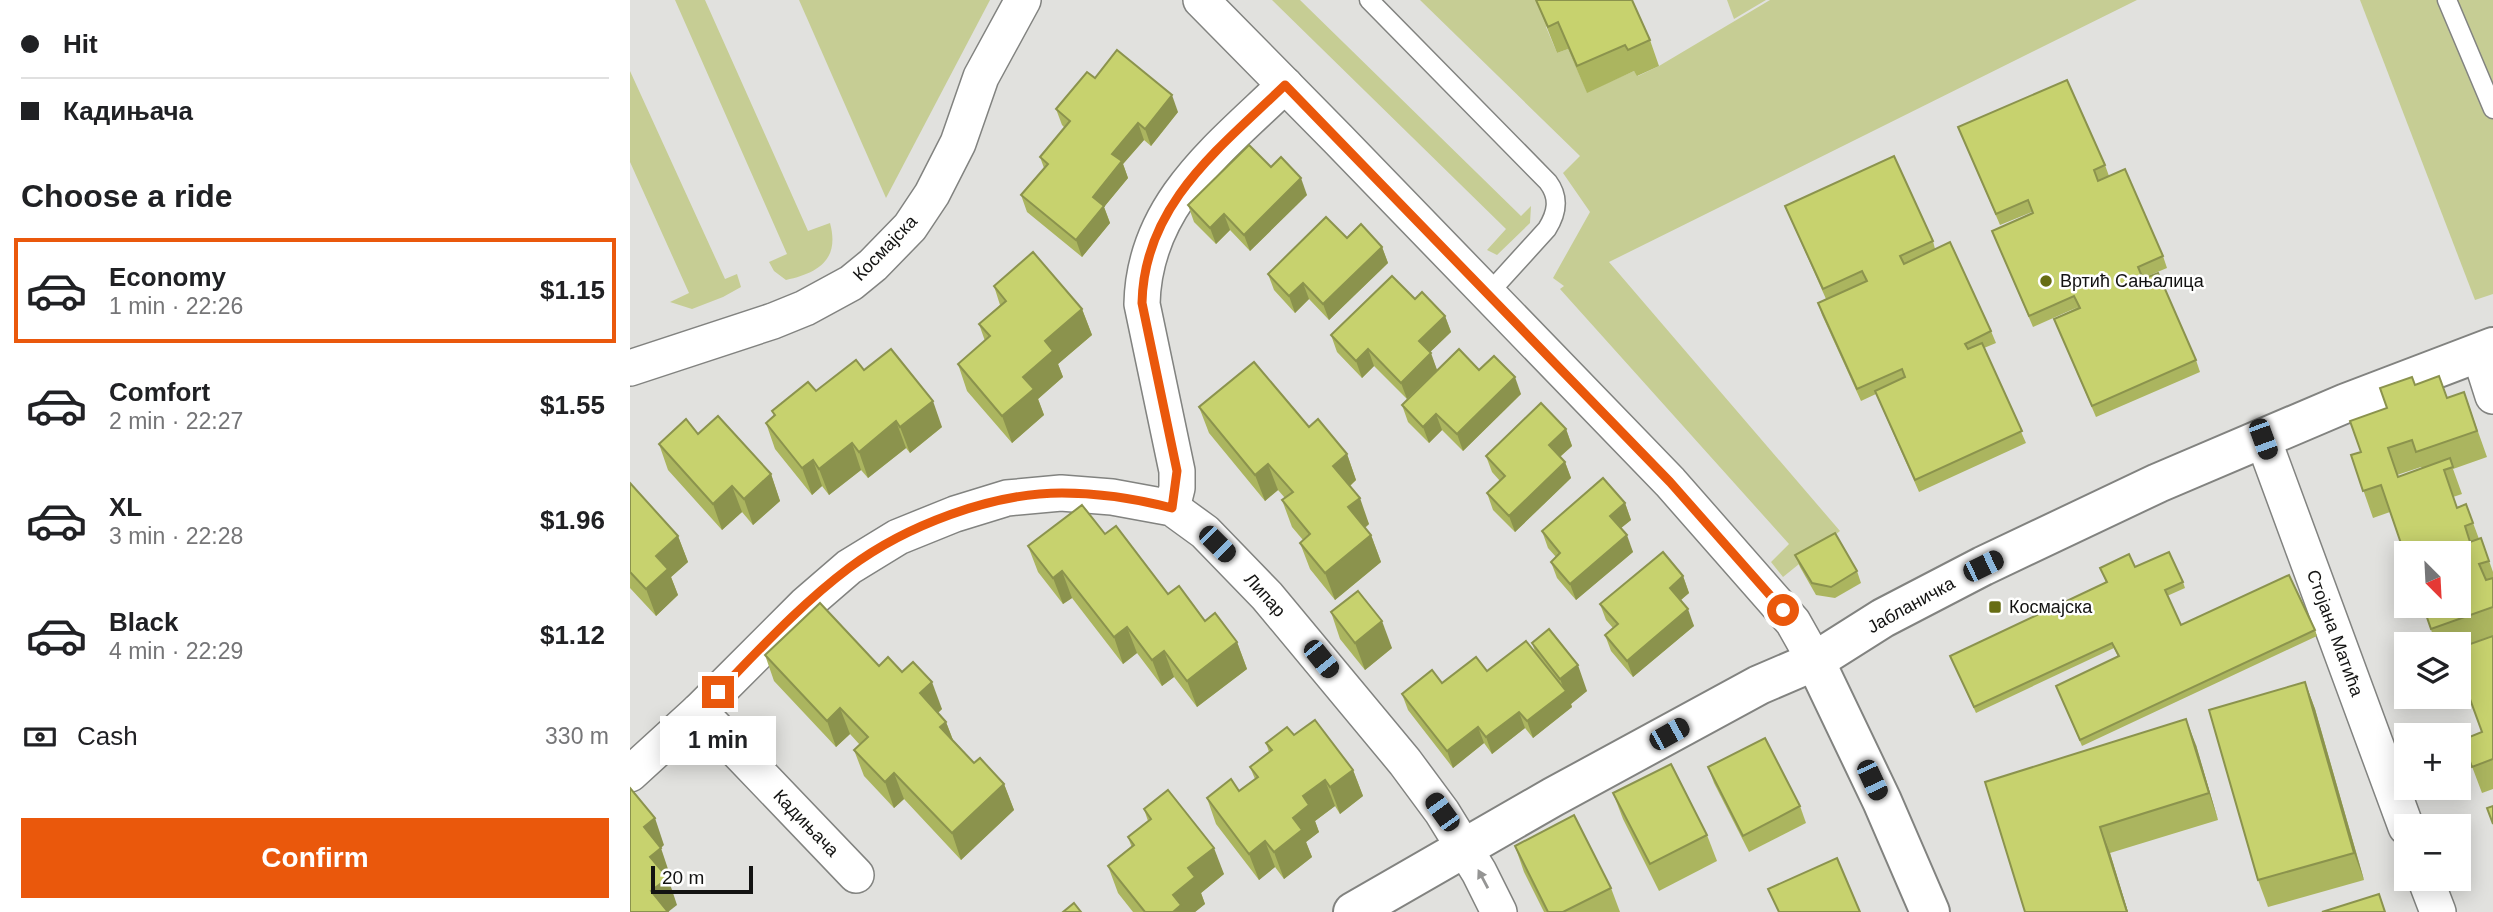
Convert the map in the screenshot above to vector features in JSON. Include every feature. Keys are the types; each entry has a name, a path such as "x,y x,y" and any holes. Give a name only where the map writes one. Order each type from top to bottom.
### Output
{"street":[{"name":"Космајска","path":"630,368 805,308 851,283 873,265 910,227 932,194 958,143 982,77 1023,0"},
{"path":"1201,0 1670,482 1793,622 1815,661 1882,802 1930,912"},
{"path":"630,774 805,605 849,568 898,537 955,514 1007,498 1034,495 1061,493 1112,497 1172,508 1177,471 1142,303 1148,256 1160,225 1175,198 1201,166 1285,85"},
{"path":"2486,350 2493,396"},
{"name":"Јабланичка","path":"1353,912 1464,847 1759,685 1815,661 1883,618 1983,566 2090,513 2346,403 2486,350"},
{"name":"Стојана Матића","path":"2263,439 2401,814"},
{"name":"Липар","path":"1172,508 1205,532 1297,630 1405,762 1485,880 1499,912"},
{"name":"Кадињача","path":"698,711 856,875"},
{"path":"2430,891 2438,912"}],"lane":[{"path":"1369,0 1555,191 1554,217 1547,229 1488,295"},
{"path":"2447,0 2493,109"}],"green space":[{"path":"675,0 705,0 808,231 830,223 832,247 824,263 817,269 786,280 774,271 769,262 787,254"},
{"path":"799,0 990,0 886,198"},
{"path":"1272,0 1300,0 1521,216 1531,206 1530,223 1497,255 1487,250 1506,229"},
{"path":"1420,0 1548,0 1546,27 1557,53 1568,49 1587,92 1634,71 1638,76 1659,66 1770,0 2137,0 1609,262 1840,531 1783,577 1771,562 1789,544 1560,289 1564,286 1553,278 1590,212 1563,173 1580,156"},
{"path":"1727,0 1766,0 1734,19"},
{"path":"2360,0 2493,0 2493,294 2475,300"},
{"path":"630,71 725,279 737,274 741,287 692,309 670,302 689,293 630,162"}],"building":[{"path":"1536,0 1632,0 1650,40 1628,50 1625,45 1577,66 1558,22 1548,27"},
{"path":"1117,50 1172,95 1145,129 1138,123 1112,154 1122,161 1093,197 1104,206 1076,240 1021,195 1048,164 1040,157 1070,121 1056,109 1087,72 1095,78"},
{"path":"2067,80 2105,165 2094,170 2098,181 2125,169 2163,256 2138,267 2143,279 2158,273 2196,360 2092,406 2054,319 2080,308 2074,296 2029,316 1992,231 2033,213 2028,200 1996,214 1958,127"},
{"path":"1249,145 1271,167 1281,157 1301,178 1244,235 1224,214 1210,228 1188,205"},
{"path":"1894,156 1933,241 1900,256 1904,264 1950,242 1991,331 1965,344 1968,349 1982,343 2022,431 1915,480 1875,391 1905,377 1902,369 1857,389 1818,303 1867,281 1862,271 1823,289 1785,206"},
{"path":"1326,217 1347,238 1361,224 1382,247 1323,304 1303,283 1289,296 1268,274"},
{"path":"1033,252 1082,309 1045,341 1053,351 1023,377 1034,389 1002,416 958,364 990,336 979,324 1006,301 994,286"},
{"path":"1392,276 1415,299 1422,292 1445,316 1419,341 1431,353 1401,383 1368,349 1356,361 1331,335"},
{"path":"891,349 933,401 900,427 896,421 859,452 852,443 819,469 813,460 802,468 766,423 775,415 772,411 808,382 816,391 856,360 864,370"},
{"path":"1459,349 1479,370 1494,356 1515,377 1457,434 1436,414 1423,427 1402,405"},
{"path":"1254,362 1309,427 1318,419 1347,454 1333,466 1360,498 1348,507 1371,535 1325,573 1300,543 1310,534 1282,500 1293,492 1268,464 1255,475 1199,407"},
{"path":"2439,376 2447,398 2464,392 2477,431 2416,452 2412,440 2388,448 2398,477 2450,458 2453,467 2444,470 2457,508 2466,504 2473,523 2465,526 2470,541 2400,541 2381,485 2363,491 2351,455 2361,452 2350,421 2387,408 2380,388 2412,377 2415,385"},
{"path":"1541,403 1566,429 1549,445 1565,462 1509,516 1487,493 1505,476 1486,456"},
{"path":"718,416 771,474 744,499 732,486 713,504 659,444 686,419 698,434"},
{"path":"1603,478 1625,503 1610,516 1627,535 1570,584 1551,562 1560,553 1542,531"},
{"path":"630,483 678,536 656,556 668,569 646,589 630,572"},
{"path":"1082,505 1105,534 1116,526 1168,594 1179,586 1205,621 1215,613 1237,642 1187,681 1164,651 1152,660 1127,627 1114,637 1062,571 1053,578 1028,546"},
{"path":"1835,533 1857,571 1831,587 1812,583 1795,555"},
{"path":"2481,538 2489,561 2479,564 2486,580 2493,578 2493,607 2471,615 2471,542"},
{"path":"1663,552 1683,576 1670,588 1688,609 1627,661 1605,635 1618,624 1600,604"},
{"path":"2169,552 2183,582 2165,590 2181,625 2289,575 2315,630 2080,740 2056,686 2119,656 2112,643 1974,707 1950,656 2107,582 2100,568 2129,554 2135,567"},
{"path":"1358,591 1382,621 1355,643 1331,612"},
{"path":"820,603 879,666 888,657 902,672 913,662 932,682 920,693 946,722 940,727 974,763 980,758 1004,784 952,833 894,773 885,782 854,750 868,737 840,708 827,721 765,655"},
{"path":"2427,618 2462,618 2431,629"},
{"path":"1549,629 1578,665 1560,679 1532,643"},
{"path":"2493,636 2493,759 2472,767 2471,736 2482,732 2471,702 2471,644"},
{"path":"1526,641 1566,691 1527,721 1519,712 1486,737 1478,727 1447,751 1402,694 1432,670 1442,683 1476,657 1487,671"},
{"path":"2305,682 2354,853 2258,880 2209,710"},
{"path":"2186,719 2209,793 2100,827 2127,912 2025,912 1985,782"},
{"path":"1315,720 1353,770 1330,787 1325,780 1303,796 1309,805 1293,818 1302,830 1274,852 1265,841 1249,854 1207,798 1231,779 1239,791 1258,777 1250,767 1272,750 1266,743 1287,727 1294,735"},
{"path":"1765,738 1800,806 1743,836 1708,767"},
{"path":"1671,764 1707,835 1650,864 1613,793"},
{"path":"630,788 655,818 644,827 661,848 650,857 668,878 651,891 668,912 630,912"},
{"path":"1168,790 1214,848 1188,868 1195,877 1173,895 1181,905 1173,912 1145,912 1108,866 1134,845 1128,837 1151,819 1144,809"},
{"path":"2493,806 2493,824 2487,808"},
{"path":"1574,815 1611,888 1563,912 1548,912 1515,846"},
{"path":"1837,858 1860,912 1779,912 1768,889"},
{"path":"2379,894 2385,912 2322,912"},
{"path":"1074,903 1081,912 1063,912"}],"place":[{"name":"Вртић Сањалица","path":"2046,281"},
{"name":"Космајска","path":"1995,607"}],"route":[{"path":"718,692 805,605 849,568 898,537 955,514 1007,498 1034,495 1061,493 1112,497 1172,508 1177,488 1177,471 1142,303 1148,256 1160,225 1175,198 1201,166 1285,85 1670,482 1783,610"}]}
